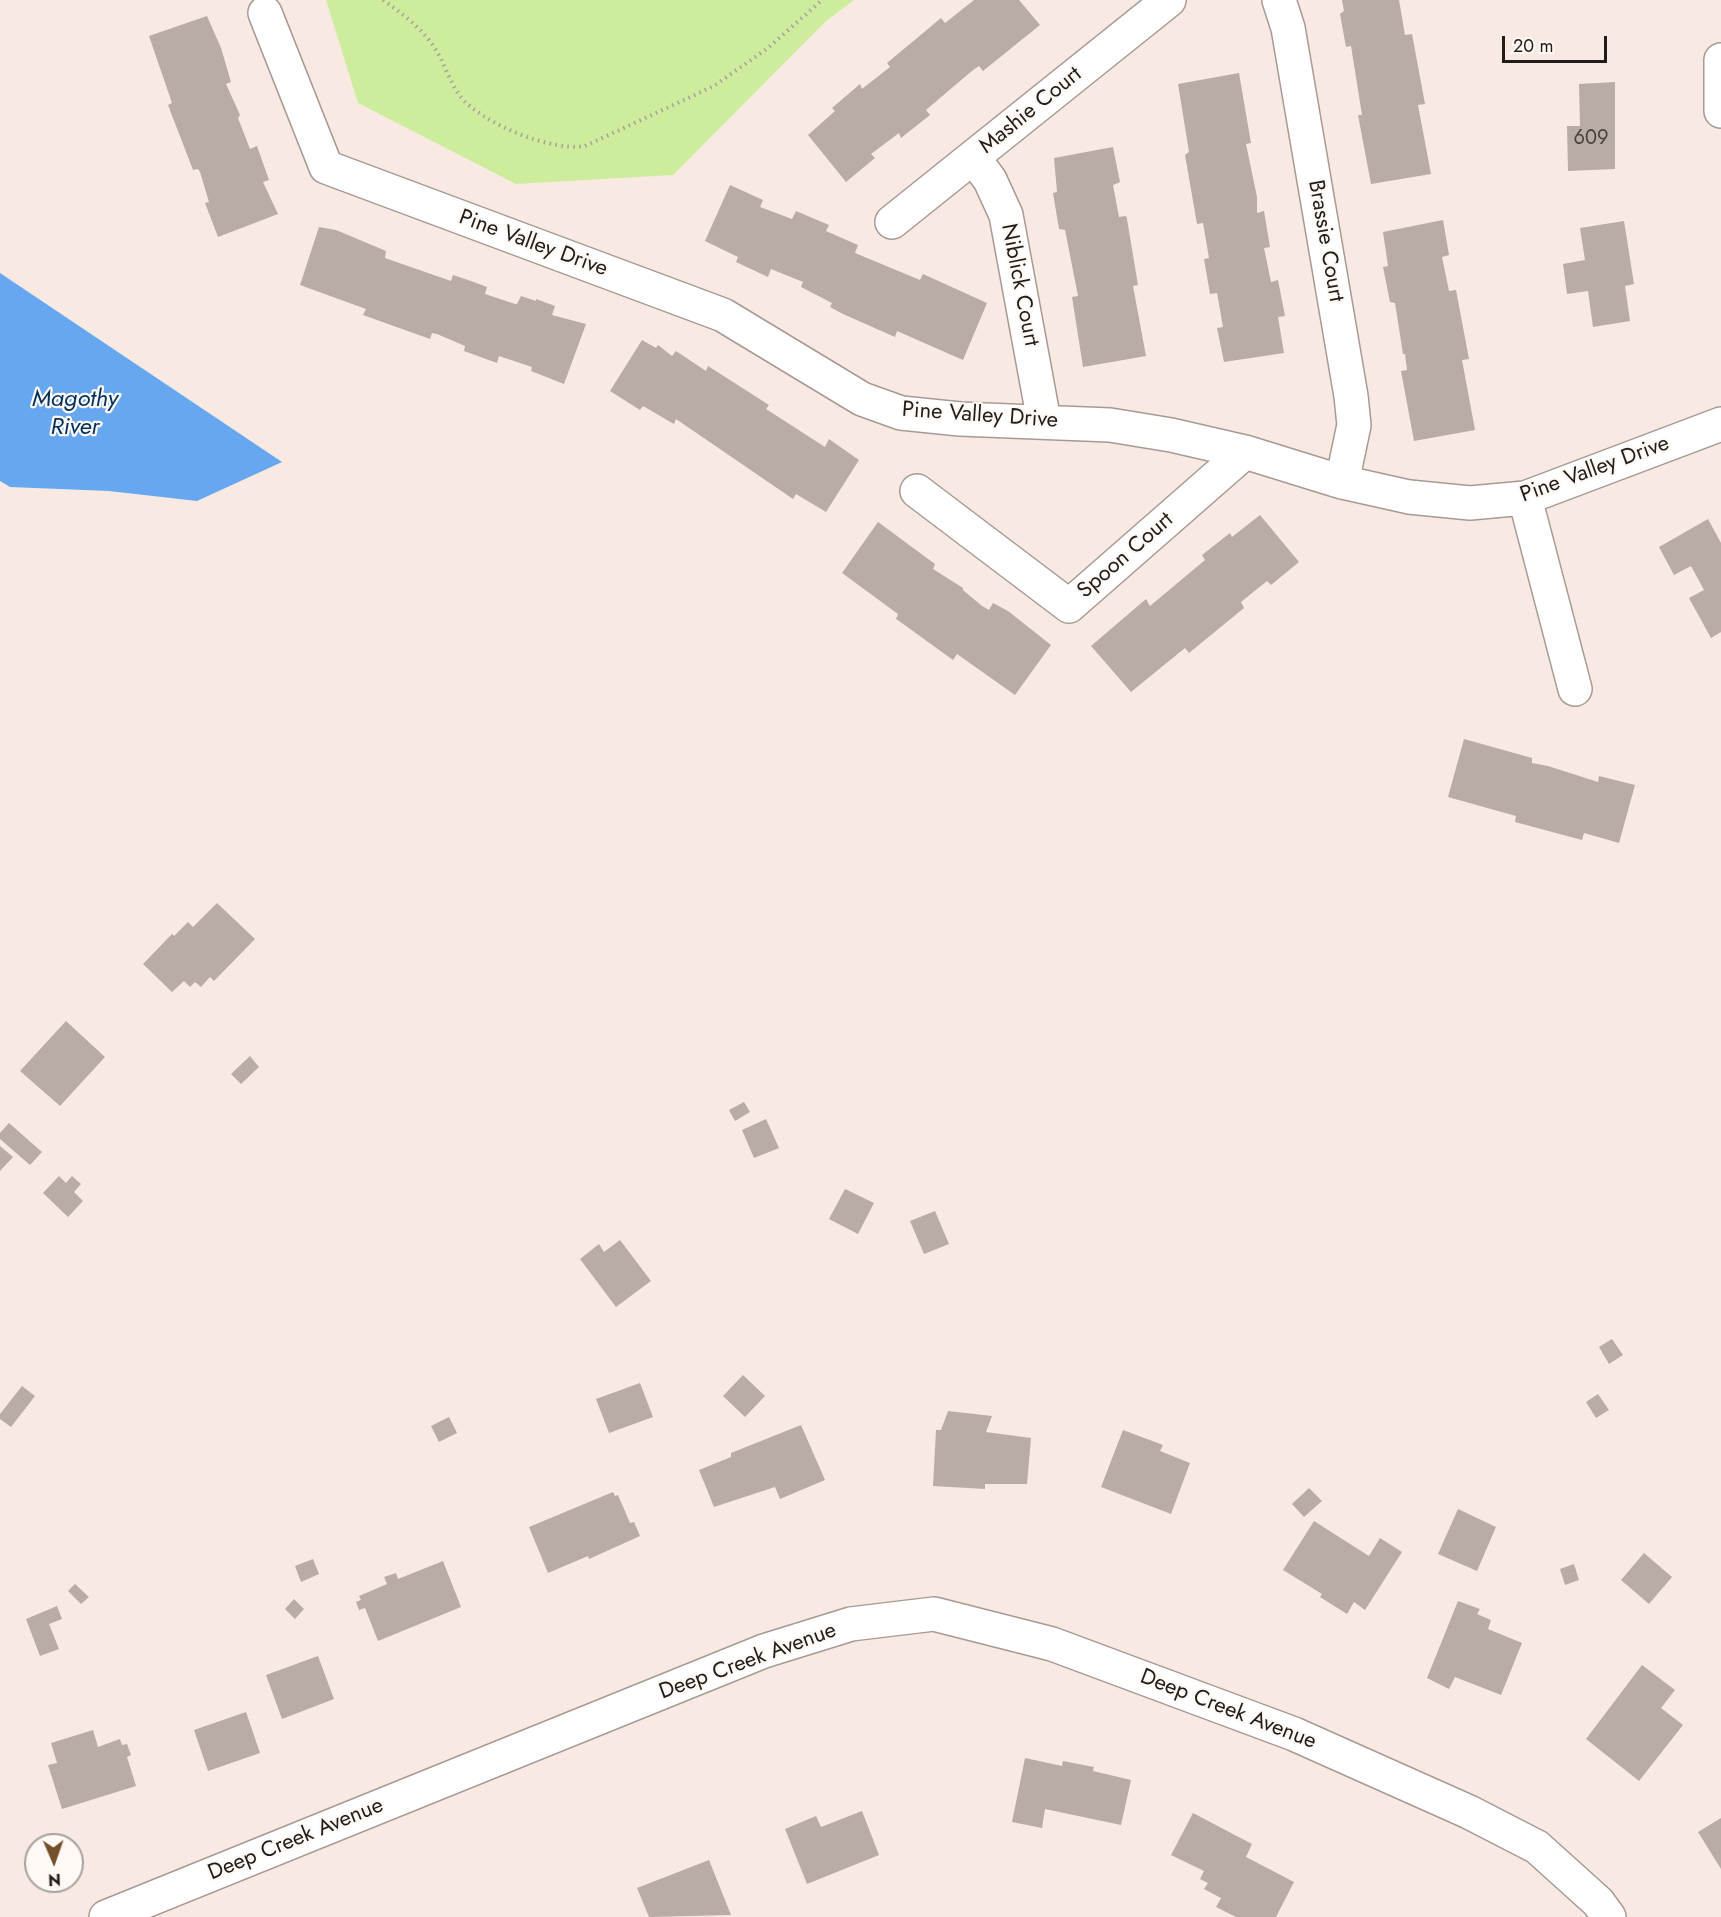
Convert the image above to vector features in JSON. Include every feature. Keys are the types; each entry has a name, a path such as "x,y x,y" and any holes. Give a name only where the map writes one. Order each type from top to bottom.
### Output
{"street":[{"name":"Mashie Court","path":"892,222 1169,0"},
{"name":"Brassie Court","path":"1279,0 1288,28 1351,396 1354,425 1342,482"},
{"name":"Pine Valley Drive","path":"265,13 326,167 723,315 862,399 901,413 960,419 1110,425 1172,435 1245,452 1342,482 1409,497 1470,503 1525,498 1721,424"},
{"path":"1721,60 1721,111"},
{"name":"Niblick Court","path":"973,157 990,180 1006,215 1044,421"},
{"name":"Spoon Court","path":"917,491 1069,606 1245,452"},
{"path":"1525,498 1575,689"},
{"name":"Deep Creek Avenue","path":"106,1917 764,1651 851,1624 934,1614 1074,1652 1294,1734 1469,1812 1537,1846 1598,1902 1609,1917"}],"path":[{"path":"383,0 424,33 459,95 469,105 536,140 570,149 585,146 714,86 768,48 822,0"}],"green space":[{"path":"326,0 854,0 826,21 673,175 516,184 358,103"}],"water":[{"name":"Magothy River","path":"0,273 282,462 197,501 109,491 10,487 0,481"}],"building":[{"path":"974,0 1019,0 1040,25 983,71 979,66 973,70 926,110 930,115 901,138 899,133 871,154 875,158 846,182 808,135 835,111 832,108 860,84 862,89 890,67 887,63 941,18 945,23"},
{"path":"1342,0 1399,0 1405,35 1412,34 1425,104 1418,105 1431,174 1371,184 1358,115 1362,115 1351,46 1346,47 1340,14 1344,11"},
{"path":"207,16 221,48 231,82 226,84 240,115 238,118 250,149 257,146 269,180 263,182 278,214 218,237 205,203 209,202 200,172 198,169 193,170 168,105 172,103 149,36"},
{"path":"1239,73 1251,143 1246,144 1257,197 1257,213 1264,211 1270,247 1264,248 1271,282 1278,280 1285,316 1278,317 1284,353 1224,362 1217,328 1223,327 1217,293 1210,294 1204,259 1209,258 1203,223 1197,224 1185,155 1189,152 1178,84"},
{"path":"1615,82 1615,169 1568,171 1567,126 1580,126 1579,84"},
{"path":"1113,147 1120,182 1113,185 1119,217 1126,216 1127,219 1138,285 1133,286 1146,356 1083,367 1072,297 1078,296 1065,230 1059,229 1053,193 1057,192 1054,158"},
{"path":"730,185 763,200 760,207 792,219 796,211 829,225 826,231 858,245 855,253 920,280 923,274 987,303 963,360 897,331 895,337 843,314 830,307 832,303 801,287 803,282 771,269 768,277 736,262 738,257 705,241"},
{"path":"1443,220 1449,255 1442,257 1449,291 1456,290 1469,359 1462,360 1475,430 1414,441 1401,371 1407,370 1405,354 1403,354 1395,303 1390,302 1383,267 1388,266 1383,232"},
{"path":"1624,221 1634,284 1625,286 1630,321 1593,327 1588,291 1567,294 1563,264 1585,260 1580,228"},
{"path":"319,227 336,230 386,251 385,258 451,281 453,275 471,281 487,287 485,294 515,304 521,296 536,301 536,299 555,306 552,315 586,324 564,384 531,371 532,367 499,356 497,363 464,351 465,346 437,334 432,333 430,339 363,315 366,309 300,285"},
{"path":"642,340 656,348 658,345 672,356 676,351 706,371 708,366 769,405 766,409 825,447 829,439 859,460 826,512 796,494 793,499 676,419 674,424 643,406 640,410 610,391"},
{"path":"1260,515 1299,562 1271,585 1267,581 1241,602 1244,608 1189,653 1185,648 1131,692 1091,646 1146,599 1150,606 1205,560 1202,555 1230,533 1232,537"},
{"path":"1708,519 1721,543 1721,632 1711,638 1689,598 1704,590 1691,566 1674,575 1659,547"},
{"path":"878,522 935,564 933,569 963,588 982,606 989,610 993,603 1008,611 1051,645 1015,695 957,654 953,660 896,619 898,614 842,573"},
{"path":"1464,739 1532,758 1532,763 1598,782 1599,776 1635,785 1619,843 1584,833 1582,840 1515,822 1516,816 1448,797"},
{"path":"217,903 255,939 214,981 210,977 201,987 195,982 190,987 184,981 172,992 143,964 172,934 174,936 188,922 193,927"},
{"path":"66,1021 105,1057 60,1106 20,1071"},
{"path":"250,1056 259,1067 241,1084 231,1074"},
{"path":"744,1102 750,1112 735,1121 729,1110"},
{"path":"766,1119 779,1148 754,1158 742,1130"},
{"path":"9,1123 42,1152 30,1165 0,1139 0,1133"},
{"path":"0,1146 13,1157 0,1171"},
{"path":"59,1176 66,1183 72,1176 81,1184 74,1192 83,1201 68,1217 43,1193"},
{"path":"845,1189 874,1203 858,1234 829,1219"},
{"path":"935,1211 949,1244 924,1254 910,1221"},
{"path":"620,1240 651,1281 616,1307 580,1259 599,1244 604,1252"},
{"path":"1612,1339 1623,1355 1609,1364 1599,1347"},
{"path":"743,1375 765,1396 745,1417 723,1396"},
{"path":"640,1383 653,1417 609,1433 596,1399"},
{"path":"22,1386 35,1396 11,1427 0,1419 0,1414"},
{"path":"1598,1394 1609,1410 1596,1418 1586,1402"},
{"path":"948,1411 992,1416 986,1432 1031,1438 1027,1484 985,1484 985,1489 933,1486 936,1430 941,1430"},
{"path":"449,1417 457,1433 439,1442 431,1426"},
{"path":"801,1425 825,1480 780,1499 775,1487 714,1507 699,1470 731,1457 731,1453"},
{"path":"1123,1430 1163,1445 1160,1451 1190,1463 1171,1514 1101,1487"},
{"path":"1309,1488 1322,1501 1304,1517 1292,1504"},
{"path":"613,1492 615,1496 618,1495 630,1523 634,1522 640,1536 589,1559 588,1556 548,1573 529,1527"},
{"path":"1458,1509 1496,1527 1477,1571 1438,1554"},
{"path":"1314,1521 1369,1556 1380,1538 1402,1552 1365,1610 1354,1602 1347,1614 1320,1597 1322,1594 1283,1570"},
{"path":"1644,1553 1672,1577 1649,1604 1621,1580"},
{"path":"313,1559 319,1574 301,1582 295,1566"},
{"path":"443,1561 461,1607 378,1641 365,1608 359,1610 356,1602 361,1600 359,1596 387,1584 384,1577 396,1573 398,1579"},
{"path":"1574,1564 1579,1580 1565,1585 1560,1569"},
{"path":"75,1584 89,1597 81,1604 68,1591"},
{"path":"294,1599 304,1609 295,1619 285,1609"},
{"path":"1458,1601 1480,1609 1477,1614 1491,1620 1488,1629 1522,1643 1501,1695 1455,1677 1449,1689 1427,1678"},
{"path":"57,1606 62,1619 49,1624 59,1649 40,1656 26,1619"},
{"path":"318,1656 334,1699 282,1719 266,1675"},
{"path":"1642,1665 1675,1690 1661,1708 1683,1725 1639,1781 1586,1739"},
{"path":"246,1712 260,1753 208,1771 194,1730"},
{"path":"93,1730 98,1747 120,1739 122,1745 127,1744 131,1755 127,1757 136,1786 62,1809 48,1765 57,1763 51,1743"},
{"path":"1025,1758 1062,1766 1063,1761 1094,1767 1093,1771 1131,1780 1121,1825 1045,1809 1042,1828 1012,1822"},
{"path":"862,1811 879,1855 807,1884 785,1829 816,1816 821,1827"},
{"path":"1193,1813 1252,1844 1246,1857 1294,1882 1276,1917 1236,1917 1216,1907 1221,1898 1204,1889 1208,1883 1200,1879 1204,1871 1171,1855"},
{"path":"1721,1818 1721,1869 1698,1832"},
{"path":"709,1860 731,1915 649,1917 637,1888"}]}
